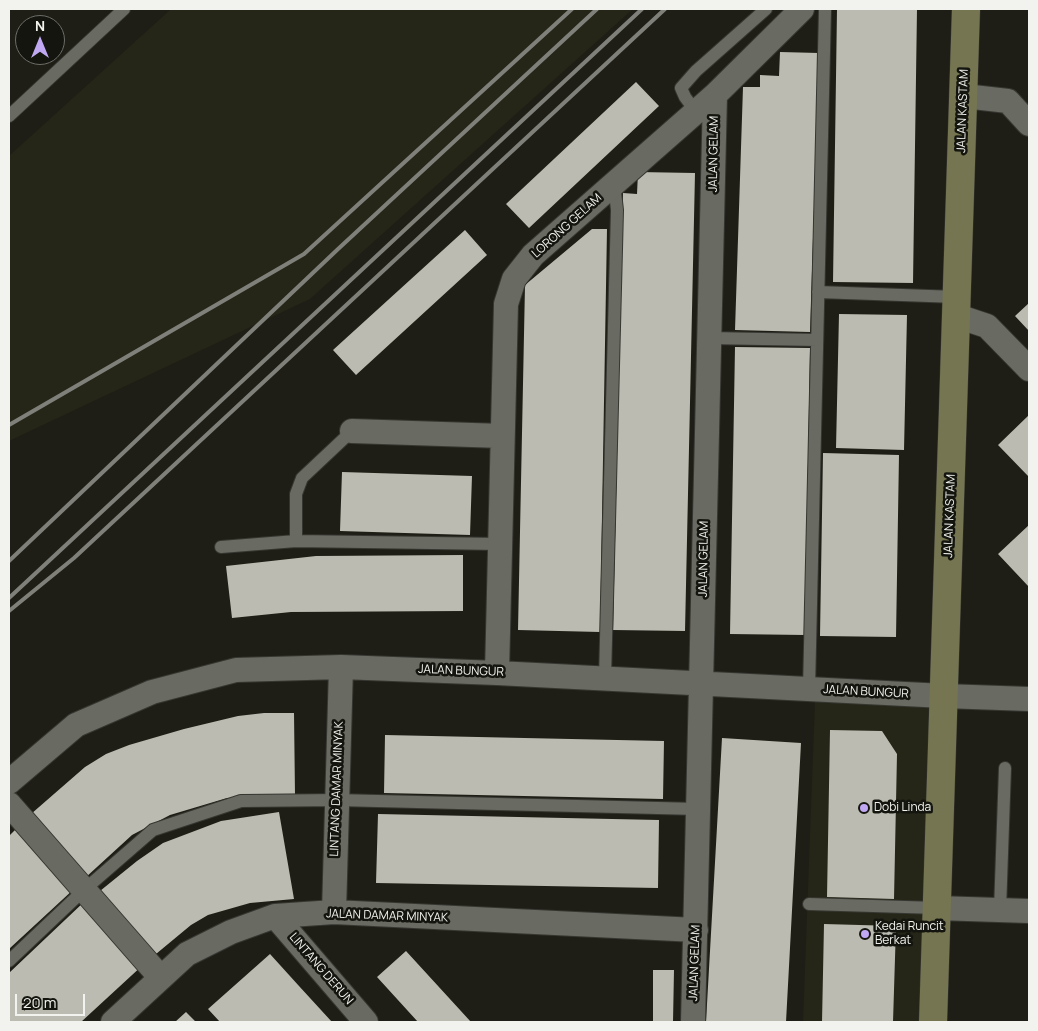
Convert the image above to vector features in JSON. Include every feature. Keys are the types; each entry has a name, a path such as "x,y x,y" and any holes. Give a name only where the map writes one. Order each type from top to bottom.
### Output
{"street":[{"name":"LORONG GELAM","path":"497,673 506,304 514,278 533,255 715,95 802,9"},
{"name":"JALAN KASTAM","path":"933,1022 966,9"},
{"name":"JALAN GELAM","path":"693,1022 715,95"},
{"path":"964,96 1008,101 1029,124"},
{"path":"957,307 987,326 1029,369"},
{"path":"352,431 502,436"},
{"name":"JALAN BUNGUR","path":"9,782 76,725 152,692 236,670 340,667 1029,699"},
{"name":"LINTANG DAMAR MINYAK","path":"334,912 340,667"},
{"path":"9,804 161,978"},
{"path":"937,908 1029,911"},
{"name":"JALAN DAMAR MINYAK","path":"113,1022 188,954 231,932 275,916 334,912 696,930"},
{"name":"LINTANG DERUN","path":"275,916 366,1022"}],"lane":[{"path":"9,116 124,9"},
{"path":"696,112 684,98 681,88 696,70 766,9"},
{"path":"809,689 825,9"},
{"path":"605,678 616,210 614,184"},
{"path":"818,292 957,307"},
{"path":"709,338 817,340"},
{"path":"296,541 296,494 302,478 352,431"},
{"path":"221,547 296,541 500,544"},
{"path":"1000,910 1004,768"},
{"path":"9,961 84,890 153,830 241,801 337,800 698,809"},
{"path":"809,904 937,908"}],"shaded area":[{"path":"171,9 633,9 310,299 9,441 9,156"},
{"path":"815,701 929,708 919,1022 803,1022"}],"building":[{"path":"837,9 917,9 913,283 833,282"},
{"path":"780,52 819,53 810,332 735,330 743,87 760,87 760,75 779,76"},
{"path":"636,82 659,106 529,228 506,204"},
{"path":"638,172 695,173 685,631 613,630 623,193 637,194"},
{"path":"592,229 607,229 600,632 518,630 525,285"},
{"path":"465,230 487,255 356,375 333,350"},
{"path":"1029,303 1029,331 1015,316"},
{"path":"839,314 907,315 904,450 836,448"},
{"path":"735,347 810,348 805,635 730,634"},
{"path":"1029,415 1029,477 998,445"},
{"path":"823,453 899,455 896,637 820,636"},
{"path":"342,472 472,476 470,535 340,531"},
{"path":"1029,525 1029,587 998,554"},
{"path":"463,555 463,611 291,612 232,618 226,566 316,556"},
{"path":"264,713 294,713 295,795 227,798 170,815 132,835 85,878 31,814 85,767 106,754 129,745 184,729 238,716"},
{"path":"830,730 882,731 897,754 894,899 827,897"},
{"path":"385,735 664,741 663,799 384,793"},
{"path":"722,738 801,743 786,1022 706,1022"},
{"path":"279,812 294,899 250,903 208,915 191,925 156,954 100,891 163,843 221,821"},
{"path":"378,814 659,820 658,888 376,883"},
{"path":"17,828 75,888 9,949 9,836"},
{"path":"85,901 144,964 81,1022 9,1022 9,973"},
{"path":"824,924 896,926 893,1022 822,1022"},
{"path":"406,951 471,1022 418,1022 377,977"},
{"path":"270,954 332,1022 220,1022 208,1009"},
{"path":"653,970 674,970 673,1022 653,1022"},
{"path":"186,1012 196,1022 175,1022"}],"railway":[{"path":"9,425 304,254 572,9"},
{"path":"9,561 337,250 597,9"},
{"path":"9,598 642,9"},
{"path":"9,611 74,558 665,9"}],"place":[{"name":"Dobi Linda","path":"864,808"},
{"name":"Kedai Runcit Berkat","path":"865,934"}]}
